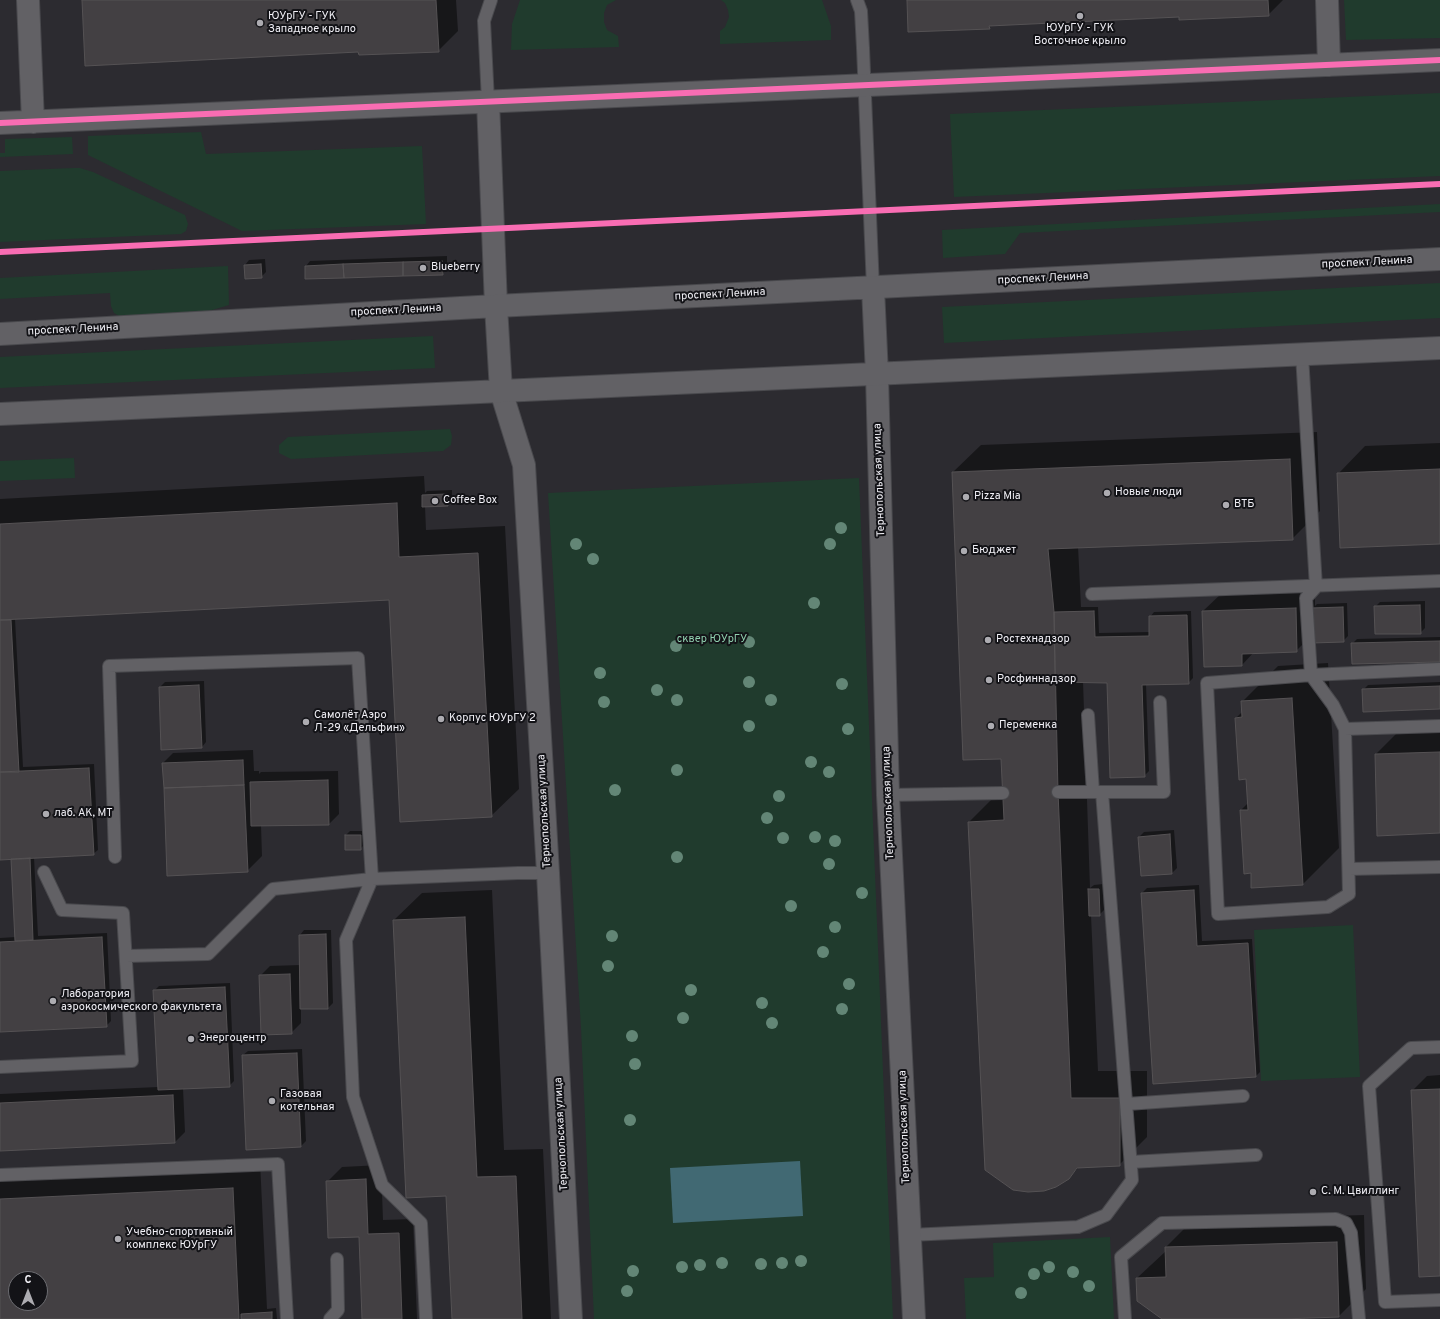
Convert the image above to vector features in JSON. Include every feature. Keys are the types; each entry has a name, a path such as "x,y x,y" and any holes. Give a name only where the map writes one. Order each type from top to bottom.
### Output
{"street":[{"path":"28,0 33,122"},
{"path":"1327,0 1329,64"},
{"path":"0,123 1440,60"},
{"name":"Тернопольская улица","path":"488,101 496,306 501,390 524,465 548,874 571,1319"},
{"name":"проспект Ленина","path":"0,334 496,306 1440,260"},
{"name":"Тернопольская улица","path":"873,288 877,375 888,795 914,1319"},
{"path":"0,414 1440,348"}],"lane":[{"path":"488,101 484,21 491,0"},
{"path":"857,0 861,12 873,288"},
{"path":"1302,355 1316,586 1306,598 1311,675 1332,705 1345,730 1349,894 1328,907 1218,914 1207,683 1311,675 1440,669"},
{"path":"1092,594 1440,581"},
{"path":"115,857 109,666 358,658 372,879 346,940 353,1096 382,1185 421,1223 426,1319"},
{"path":"1058,792 1164,792 1160,702"},
{"path":"910,1235 1078,1226 1106,1214 1132,1180 1097,792 1088,715"},
{"path":"1345,730 1440,726"},
{"path":"888,795 1003,793"},
{"path":"1349,869 1440,867"},
{"path":"0,1067 132,1061 123,913 62,910 44,872"},
{"path":"126,956 208,954 273,889 372,879 518,873 548,874"},
{"path":"1440,1047 1411,1048 1369,1086 1386,1302 1440,1300"},
{"path":"1126,1104 1243,1096"},
{"path":"1131,1162 1256,1155"},
{"path":"0,1175 278,1164 287,1319"},
{"path":"1125,1319 1121,1257 1162,1223 1336,1219 1346,1223 1351,1233 1359,1319"},
{"path":"330,1319 338,1310 337,1259"}],"green space":[{"path":"520,0 616,0 607,5 604,13 604,22 607,30 618,36 619,47 511,50 512,24"},
{"path":"721,0 822,0 831,26 831,40 720,44 720,31 725,27 729,17 725,3"},
{"path":"1344,0 1440,0 1440,38 1346,40"},
{"path":"1440,93 1440,176 954,197 950,114"},
{"path":"201,132 206,154 422,146 426,224 242,231 88,155 88,136"},
{"path":"72,137 73,154 0,157 0,153 5,153 5,139"},
{"path":"80,168 93,172 185,215 188,224 186,231 181,234 0,242 0,171"},
{"path":"1440,204 1440,212 1020,233 1005,254 943,258 942,230"},
{"path":"228,266 229,305 199,314 121,317 114,313 111,306 110,293 0,299 0,278"},
{"path":"1440,283 1440,318 944,343 942,307"},
{"path":"433,336 435,368 0,388 0,357"},
{"path":"450,429 452,436 451,445 443,451 291,459 279,453 279,445 288,437"},
{"path":"74,458 75,478 0,481 0,461"},
{"name":"сквер ЮУрГУ","path":"859,478 893,1319 594,1319 581,1028 548,493"},
{"path":"1353,925 1360,1077 1261,1081 1254,930"},
{"path":"1110,1237 1114,1319 966,1319 964,1278 994,1277 993,1243"}],"water":[{"path":"800,1161 803,1216 673,1223 670,1168"}],"building":[{"name":"ЮУрГУ - ГУК Западное крыло","path":"82,0 436,0 439,52 359,55 358,52 85,66"},
{"name":"ЮУрГУ - ГУК Восточное крыло","path":"907,0 1268,0 1269,16 1179,20 1179,17 989,26 990,29 908,32"},
{"name":"Blueberry","path":"442,261 443,275 403,276 403,262"},
{"path":"403,262 403,276 344,278 343,264"},
{"path":"261,264 262,278 245,279 244,265"},
{"path":"343,264 344,278 305,279 305,266"},
{"path":"1290,459 1293,540 1048,549 1054,612 1058,792 1071,1098 1120,1098 1120,1166 1077,1168 1069,1179 1056,1187 1044,1191 1028,1192 1013,1190 985,1170 968,822 1004,820 1001,759 963,760 952,472"},
{"path":"1440,469 1440,544 1340,548 1337,473"},
{"name":"Coffee Box","path":"447,494 448,506 422,507 422,495"},
{"name":"Корпус ЮУрГУ 2","path":"397,503 399,557 478,553 492,817 400,822 389,600 0,620 0,524"},
{"path":"1420,605 1421,634 1375,634 1374,606"},
{"path":"1343,607 1344,642 1312,643 1311,608"},
{"path":"1296,608 1297,652 1242,654 1242,666 1204,667 1202,611"},
{"path":"1094,611 1095,637 1149,636 1149,616 1187,615 1189,684 1142,685 1145,777 1110,778 1107,683 1055,682 1054,612"},
{"path":"0,620 11,620 19,772 0,772"},
{"path":"1440,641 1440,662 1352,664 1351,643"},
{"path":"199,685 202,748 161,750 159,687"},
{"path":"1440,686 1440,709 1363,712 1362,689"},
{"path":"1292,698 1303,885 1251,888 1251,873 1244,874 1240,810 1248,810 1246,779 1239,780 1235,718 1242,717 1241,701"},
{"path":"1440,752 1440,833 1377,836 1375,754"},
{"path":"243,760 244,785 164,788 162,763"},
{"name":"лаб. АК, МТ","path":"89,768 94,855 0,860 0,772"},
{"path":"328,780 329,825 251,826 250,782"},
{"path":"244,785 248,872 167,876 164,788"},
{"path":"1170,834 1172,874 1141,876 1138,837"},
{"path":"345,835 361,835 361,850 345,850"},
{"path":"30,858 33,940 15,941 11,859"},
{"path":"1088,889 1099,889 1100,916 1089,916"},
{"path":"1194,890 1197,946 1248,943 1256,1077 1153,1084 1141,893"},
{"path":"465,917 477,1177 516,1176 522,1319 452,1319 446,1196 406,1198 393,920"},
{"path":"326,934 328,1009 300,1009 299,935"},
{"name":"Лаборатория аэрокосмического факультета","path":"102,937 107,1027 0,1032 0,942"},
{"path":"290,974 292,1034 261,1035 259,975"},
{"name":"Энергоцентр","path":"225,987 230,1087 158,1090 153,990"},
{"name":"Газовая котельная","path":"297,1053 301,1147 246,1150 242,1055"},
{"path":"1440,1089 1440,1276 1419,1277 1411,1090"},
{"path":"173,1095 175,1143 0,1151 0,1103"},
{"path":"366,1179 368,1234 399,1233 402,1319 362,1319 359,1237 328,1238 326,1181"},
{"name":"Учебно-спортивный комплекс ЮУрГУ","path":"233,1188 239,1319 0,1319 0,1199"},
{"path":"1337,1242 1339,1317 1283,1319 1162,1319 1137,1301 1136,1278 1166,1277 1165,1247"},
{"path":"272,1312 272,1319 241,1319 241,1314"}],"cycle path":[{"path":"0,123 1440,60"},
{"path":"0,252 1440,184"}],"place":[{"name":"ЮУрГУ - ГУК Восточное крыло","path":"1080,16"},
{"name":"ЮУрГУ - ГУК Западное крыло","path":"260,23"},
{"name":"Blueberry","path":"423,268"},
{"name":"Новые люди","path":"1107,493"},
{"name":"Pizza Mia","path":"966,497"},
{"name":"Coffee Box","path":"435,501"},
{"name":"ВТБ","path":"1226,505"},
{"name":"Бюджет","path":"964,551"},
{"name":"Ростехнадзор","path":"988,640"},
{"name":"Росфиннадзор","path":"989,680"},
{"name":"Корпус ЮУрГУ 2","path":"441,719"},
{"name":"Самолёт Аэро Л-29 «Дельфин»","path":"306,722"},
{"name":"Переменка","path":"991,726"},
{"name":"лаб. АК, МТ","path":"46,814"},
{"name":"Лаборатория аэрокосмического факультета","path":"53,1001"},
{"name":"Энергоцентр","path":"191,1039"},
{"name":"Газовая котельная","path":"272,1101"},
{"name":"С. М. Цвиллинг","path":"1313,1192"},
{"name":"Учебно-спортивный комплекс ЮУрГУ","path":"118,1239"}]}
